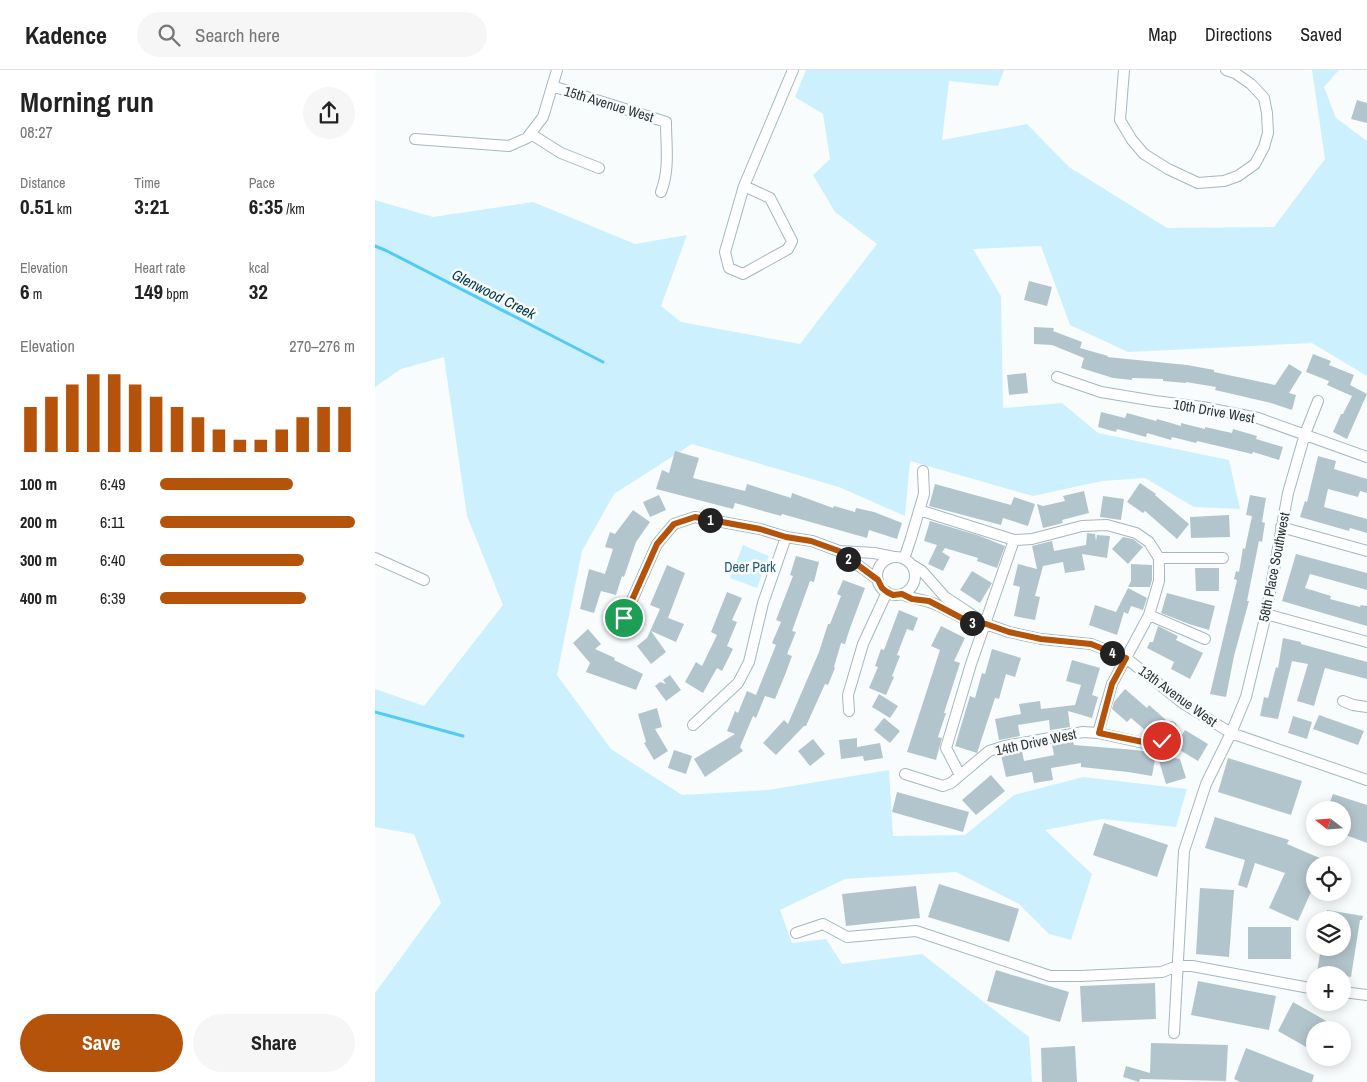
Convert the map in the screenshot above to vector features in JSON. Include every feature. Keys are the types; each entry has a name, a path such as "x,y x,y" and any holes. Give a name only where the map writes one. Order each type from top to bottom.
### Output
{"street":[{"path":"415,139 509,146 527,138 543,117 557,70"},
{"path":"745,186 770,198 792,241 788,249 743,274 729,268 725,252 745,186 793,70"},
{"path":"1124,70 1120,120 1132,140 1144,154 1198,183 1224,181 1238,176 1255,164 1264,147 1268,133 1267,113 1263,98 1251,84 1226,70"},
{"name":"15th Avenue West","path":"552,86 666,122 666,180 661,192"},
{"path":"531,134 561,154 599,168"},
{"name":"10th Drive West","path":"1057,377 1101,392 1202,407 1258,418 1367,457"},
{"name":"58th Place Southwest","path":"1174,1033 1184,851 1206,784 1246,697 1266,614 1281,527 1305,434 1318,401"},
{"path":"903,560 924,494 923,471"},
{"path":"919,510 1015,540 1032,539 1082,526 1107,525 1136,533 1149,542 1159,558 1159,581 1149,615 1112,684 1099,733"},
{"path":"624,618 657,544 674,524 695,517 811,541 839,551 874,553 903,560 915,572 914,582 910,589 902,594 893,595 882,588 878,580 878,572 882,564 888,559 903,560"},
{"path":"1281,527 1367,551"},
{"path":"693,725 738,683 749,662 763,602 786,537"},
{"path":"960,775 946,748 971,664 1015,540"},
{"path":"839,551 878,580"},
{"path":"375,558 424,580"},
{"path":"1159,558 1223,558"},
{"name":"13th Avenue West","path":"903,560 922,571 945,597 986,624 1009,632 1041,639 1091,644 1126,658 1184,704 1231,733 1367,780"},
{"path":"849,711 848,695 863,644 887,592"},
{"name":"13th Avenue West","path":"902,594 912,599 929,601 971,623 986,624"},
{"path":"1266,614 1367,642"},
{"path":"1149,615 1205,639"},
{"path":"1343,701 1367,707"},
{"name":"14th Drive West","path":"905,774 943,786 951,783 989,751 1005,746 1083,732 1099,733 1153,744 1162,741 1171,727"},
{"path":"796,933 823,924 847,937 916,931 1050,976 1163,972 1177,966 1192,966 1306,988"},
{"path":"1351,993 1367,995"}],"green space":[{"path":"806,70 1004,70 998,86 949,81 942,140 1027,124 1069,167 1167,228 1274,227 1325,159 1312,70 1339,70 1324,87 1336,118 1367,141 1367,376 1312,343 1128,352 1070,325 1041,246 973,249 1001,296 1003,408 1062,403 1098,433 1229,460 1240,509 1194,507 1145,478 1102,481 1033,496 910,461 905,516 839,487 692,444 614,494 582,551 557,675 611,749 682,795 768,790 889,770 893,836 965,835 1014,795 1083,777 1187,789 1176,827 1102,819 1045,830 1092,874 1071,940 1049,934 1019,904 956,872 845,879 780,910 792,943 826,939 842,964 922,954 1029,1037 1032,1082 375,1082 375,993 441,903 414,834 375,827 375,689 424,706 503,605 467,516 444,357 401,369 375,387 375,200 433,217 533,202 635,244 687,235 661,306 681,322 800,344 877,244 835,212 813,175 830,159 823,114 795,97"},
{"name":"Deer Park","path":"743,545 769,556 757,588 730,578"}],"building":[{"path":"1357,100 1367,103 1367,123 1351,119"},
{"path":"1029,281 1052,287 1047,306 1024,300"},
{"path":"1034,327 1054,328 1053,331 1082,342 1080,348 1107,357 1187,365 1275,385 1289,364 1302,372 1289,393 1296,395 1292,410 1215,390 1216,387 1186,382 1163,381 1163,379 1132,378 1132,380 1113,378 1081,368 1084,358 1052,345 1034,344"},
{"path":"1313,354 1331,361 1329,365 1354,375 1350,385 1367,394 1347,439 1333,432 1352,396 1327,385 1329,381 1306,372"},
{"path":"1026,373 1028,393 1009,395 1007,375"},
{"path":"1101,412 1125,418 1127,413 1181,426 1181,423 1232,433 1233,429 1257,436 1256,439 1283,447 1279,460 1253,452 1252,454 1197,441 1196,443 1172,437 1171,440 1147,433 1146,437 1117,429 1116,432 1098,427"},
{"path":"675,451 699,458 693,478 745,491 747,484 791,498 792,493 833,508 834,506 855,512 856,508 874,512 902,523 897,539 869,530 867,538 735,503 733,509 656,489 662,470 669,473"},
{"path":"1318,456 1336,461 1334,469 1367,479 1367,493 1360,491 1358,497 1328,489 1324,507 1367,519 1367,533 1350,528 1349,531 1300,517 1305,501 1307,502"},
{"path":"1140,483 1156,494 1189,524 1177,539 1145,511 1143,513 1127,502"},
{"path":"935,484 1011,505 1014,497 1035,504 1028,526 1003,518 1001,525 929,506"},
{"path":"1084,491 1089,513 1062,520 1063,523 1043,528 1037,504 1043,506 1065,501 1063,496"},
{"path":"659,495 666,510 650,517 643,502"},
{"path":"1250,495 1266,498 1262,522 1265,523 1262,542 1259,541 1247,601 1249,601 1234,656 1226,697 1210,694 1237,580 1234,579 1236,571 1239,572 1243,548 1245,549 1252,516 1246,515"},
{"path":"1103,496 1124,499 1121,520 1100,517"},
{"path":"633,510 650,522 636,542 616,595 601,591 594,613 580,609 589,569 605,574 613,549 605,547 610,532 615,534"},
{"path":"1229,515 1230,537 1191,538 1190,517"},
{"path":"930,521 980,536 1005,546 997,568 977,561 978,558 945,548 942,552 950,557 943,571 928,564 937,545 924,541"},
{"path":"1087,533 1095,534 1096,541 1097,535 1110,536 1107,558 1082,554 1085,570 1065,573 1063,562 1043,566 1035,596 1040,597 1035,620 1014,616 1020,587 1013,585 1018,564 1037,569 1032,546 1052,541 1054,551 1086,545"},
{"path":"1123,537 1133,539 1143,547 1128,564 1112,549"},
{"path":"1296,554 1367,573 1367,590 1310,574 1305,588 1331,596 1330,599 1360,607 1361,605 1367,606 1367,626 1282,601"},
{"path":"796,556 819,562 814,582 810,581 792,631 796,632 787,654 792,656 785,675 775,699 765,696 756,718 753,716 740,747 743,751 705,777 694,759 735,734 727,731 735,711 738,713 747,691 756,695 776,645 772,643 781,622 776,620 793,576 790,575"},
{"path":"1131,564 1152,565 1150,587 1128,587 1131,581"},
{"path":"667,565 685,573 668,618 684,624 676,642 651,631 666,652 651,664 637,646 647,638 660,609 650,605"},
{"path":"1195,568 1219,568 1219,591 1196,591"},
{"path":"972,571 992,583 980,603 960,590"},
{"path":"843,580 865,588 845,644 841,643 835,668 828,685 825,684 806,726 776,755 763,743 784,720 788,724 841,596 837,594"},
{"path":"1128,588 1147,598 1143,610 1131,606 1128,614 1124,612 1117,635 1089,625 1095,605 1116,612"},
{"path":"727,592 742,598 732,620 737,622 727,646 733,649 722,671 717,668 703,693 685,682 696,662 702,666 717,635 711,632"},
{"path":"1167,593 1215,606 1209,630 1161,613"},
{"path":"899,610 918,618 913,631 907,629 897,655 900,656 892,676 894,677 886,695 869,688 878,667 875,666 881,649 884,650"},
{"path":"941,626 965,638 954,661 960,663 938,737 942,738 936,760 907,752 940,650 931,646"},
{"path":"1158,626 1178,636 1176,640 1203,653 1190,679 1171,669 1174,662 1147,648 1150,642 1153,642"},
{"path":"588,629 601,644 595,649 643,674 636,690 586,672 590,663 573,643"},
{"path":"1283,638 1367,662 1367,679 1325,668 1314,706 1297,701 1308,664 1292,661 1278,719 1260,716 1264,697 1268,698 1276,667 1278,668"},
{"path":"992,649 1021,658 1015,677 1006,674 999,699 995,698 977,753 955,746 970,696 975,698 982,673 985,674"},
{"path":"1072,660 1100,668 1092,695 1098,697 1092,718 1068,711 1070,727 1050,730 1049,720 1018,725 1020,736 999,740 995,719 1021,714 1019,704 1040,701 1041,709 1075,705 1081,685 1066,681"},
{"path":"670,675 681,690 666,701 655,686 660,682 666,684 663,680"},
{"path":"1125,689 1147,708 1149,705 1166,720 1152,736 1131,718 1127,722 1112,709 1114,702"},
{"path":"879,694 898,706 890,718 872,707"},
{"path":"657,708 662,727 655,729 668,751 654,760 644,743 646,742 638,714"},
{"path":"1319,715 1364,731 1358,745 1313,729"},
{"path":"1293,716 1312,722 1307,739 1288,733"},
{"path":"884,718 900,731 890,743 874,730"},
{"path":"1185,730 1208,744 1198,761 1175,747"},
{"path":"857,738 857,747 880,743 883,758 864,761 863,756 841,759 839,740"},
{"path":"813,739 825,754 810,766 798,751"},
{"path":"1073,742 1074,745 1136,750 1156,754 1152,776 1081,767 1081,763 1051,768 1053,780 1034,783 1032,772 1006,777 1001,755 1022,751 1024,761 1054,755 1052,745"},
{"path":"674,750 692,756 686,774 668,768"},
{"path":"1171,757 1180,759 1186,778 1166,784 1159,761"},
{"path":"1228,758 1302,781 1291,815 1218,792"},
{"path":"991,775 1005,791 976,815 962,800"},
{"path":"897,792 969,812 963,832 892,812"},
{"path":"1333,794 1367,805 1367,843 1351,837 1351,801 1330,801"},
{"path":"1215,817 1289,840 1287,844 1315,856 1306,856 1307,901 1298,921 1269,908 1285,873 1255,863 1247,888 1238,885 1245,860 1205,848"},
{"path":"1104,823 1168,845 1157,877 1093,855"},
{"path":"939,884 1019,909 1009,942 928,917"},
{"path":"916,886 920,918 846,926 842,894"},
{"path":"1200,888 1234,890 1229,957 1196,954"},
{"path":"1351,914 1363,916 1362,920 1360,920 1351,977 1351,966 1318,966 1320,956 1351,956"},
{"path":"1248,927 1291,927 1291,959 1248,959"},
{"path":"996,970 1069,992 1060,1022 987,1001"},
{"path":"1198,981 1276,996 1269,1030 1191,1015"},
{"path":"1155,983 1156,1019 1082,1022 1080,986"},
{"path":"1293,1002 1326,1021 1306,1021 1306,1047 1278,1031"},
{"path":"1151,1043 1228,1045 1226,1081 1140,1079 1139,1082 1123,1077 1126,1066 1150,1073"},
{"path":"1075,1046 1077,1082 1042,1082 1041,1048"},
{"path":"1246,1048 1314,1075 1312,1082 1240,1082 1234,1079"}],"waterway":[{"name":"Glenwood Creek","path":"375,246 603,362"},
{"path":"375,712 463,736"}],"route":[{"path":"624,618 657,544 674,524 695,517 760,529 786,537 811,541 839,551 870,576 878,580 879,584 887,592 893,595 902,594 912,599 929,601 971,623 986,624 1009,632 1041,639 1091,644 1126,658 1112,684 1099,733 1153,744 1162,741"}]}
